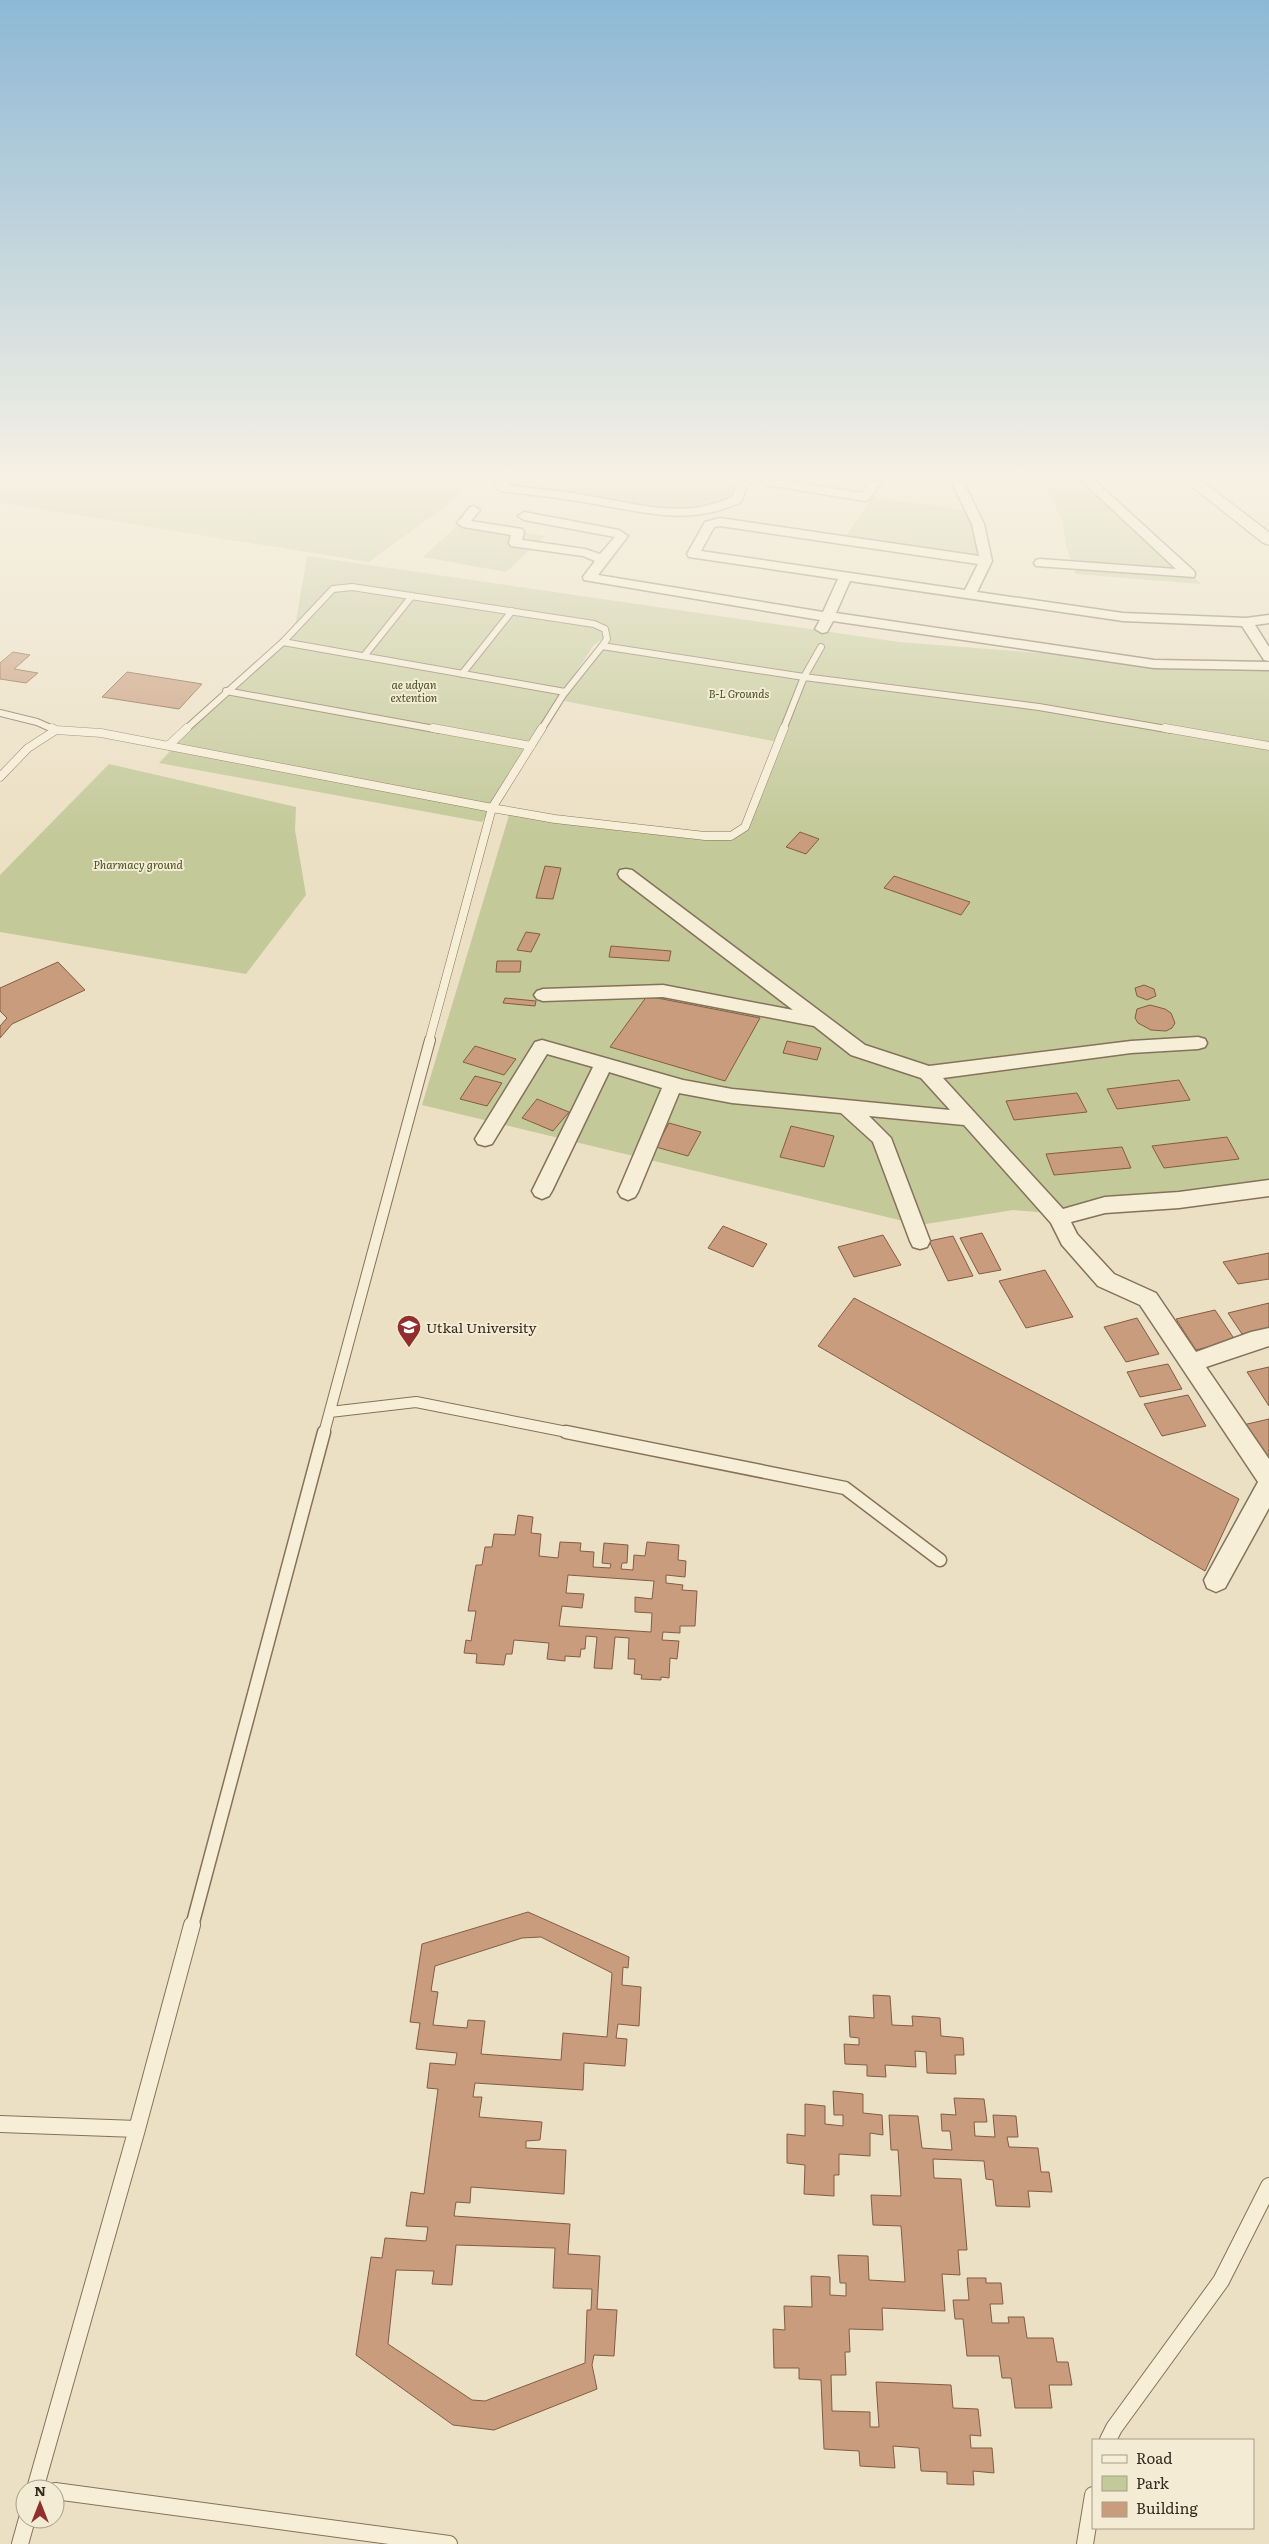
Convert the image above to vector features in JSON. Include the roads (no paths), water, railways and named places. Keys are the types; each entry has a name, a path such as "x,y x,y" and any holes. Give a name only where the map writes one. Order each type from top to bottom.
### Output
{"street":[{"path":"711,600 826,621 1154,664 1269,666"},
{"path":"826,621 835,600"},
{"path":"995,600 1123,617 1246,622 1269,619"},
{"path":"1246,622 1269,657"},
{"path":"626,874 858,1050 928,1073 1131,1047 1198,1043"},
{"path":"543,995 663,991 818,1021"},
{"path":"485,1139 542,1046 673,1084 732,1096 970,1119"},
{"path":"542,1191 604,1064"},
{"path":"928,1073 1059,1218 1069,1239 1106,1280 1148,1299 1269,1479"},
{"path":"628,1192 673,1084"},
{"path":"846,1107 881,1138 920,1241"},
{"path":"1059,1218 1106,1205 1179,1200 1269,1188"},
{"path":"1191,1363 1251,1341 1269,1337"},
{"path":"1216,1580 1269,1486"}],"lane":[{"path":"169,745 226,691 283,642 323,600"},
{"path":"364,656 409,600"},
{"path":"41,2479 137,2129 492,808 565,692 607,639 605,629 594,624 437,600"},
{"path":"462,674 512,611"},
{"path":"283,642 565,692"},
{"path":"602,646 804,677 1039,707 1269,746"},
{"path":"0,713 37,722 56,730 101,733 169,745 492,808 565,820 705,836 731,836 745,828 804,677 821,648"},
{"path":"226,691 531,746"},
{"path":"0,778 28,748 56,730"},
{"path":"330,1412 416,1402 845,1488 940,1560"},
{"path":"0,2124 137,2129"},
{"path":"1108,2439 1114,2428 1222,2281 1269,2186"},
{"path":"65,2492 449,2544"},
{"path":"1085,2544 1092,2500"},
{"path":"20,2544 24,2529"}],"place":[{"name":"Utkal University","path":"409,1348"}],"park label":[{"name":"ae udyan extention","path":"414,690"},
{"name":"B-L Grounds","path":"739,693"},
{"name":"Pharmacy ground","path":"138,864"}]}
